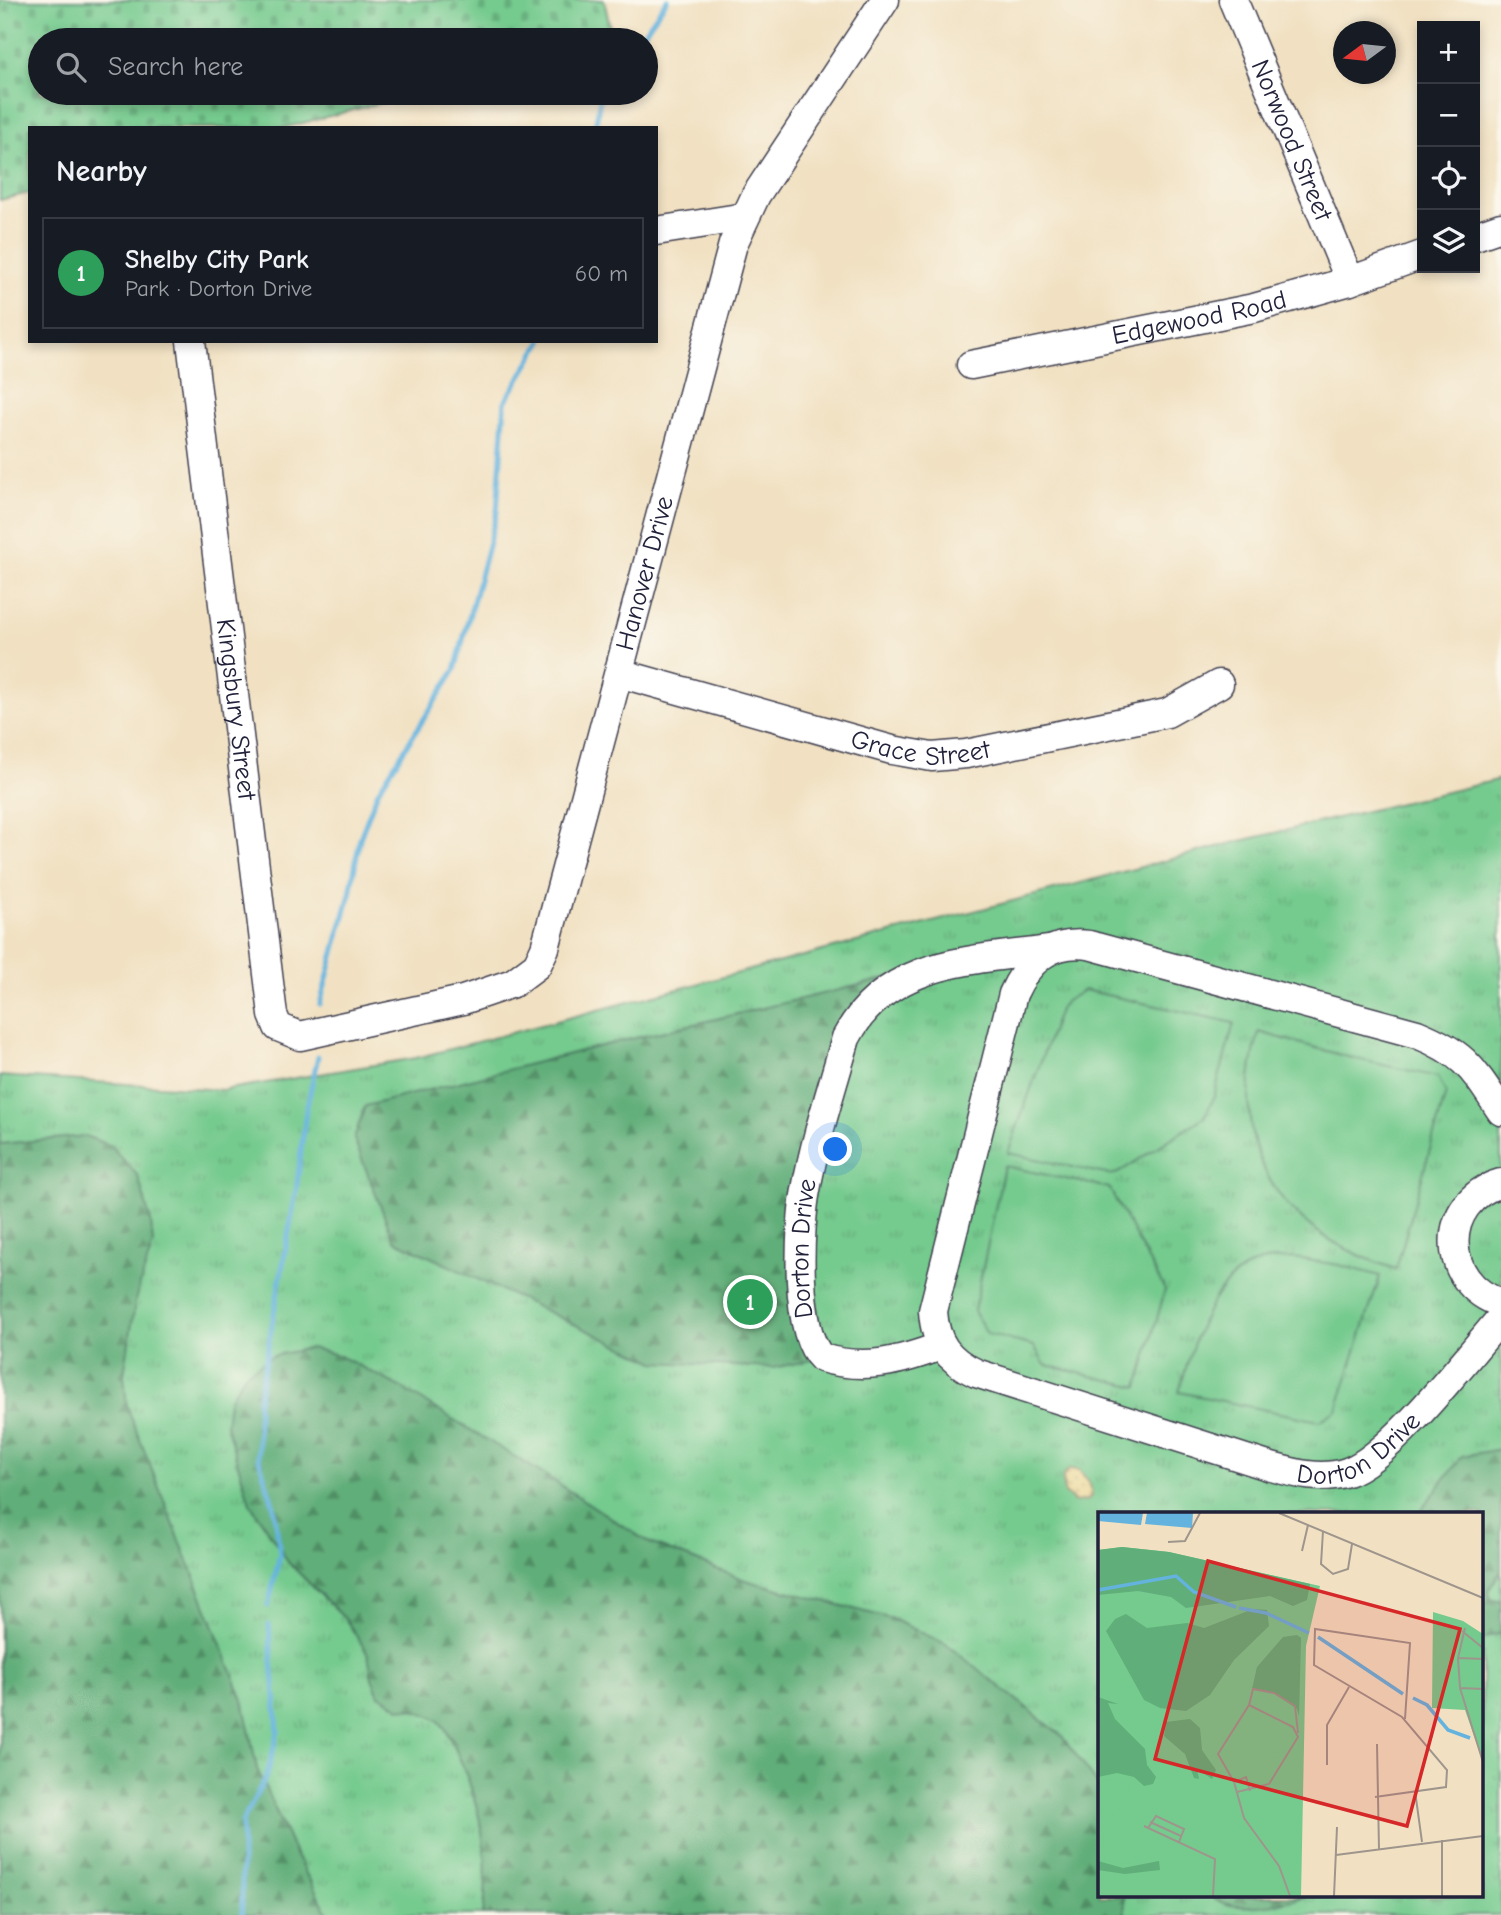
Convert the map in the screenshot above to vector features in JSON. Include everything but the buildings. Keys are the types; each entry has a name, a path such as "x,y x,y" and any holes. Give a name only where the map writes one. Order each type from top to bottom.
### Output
{"street":[{"name":"Hanover Drive","path":"327,1030 463,1000 513,983 537,965 545,948 733,244 745,217 806,117 885,0"},
{"name":"Norwood Street","path":"1240,2 1350,281"},
{"path":"658,232 745,217"},
{"path":"1480,234 1501,227"},
{"name":"Edgewood Road","path":"971,365 1254,308 1350,281 1417,257"},
{"name":"Kingsbury Street","path":"191,343 273,1015 278,1027 300,1036 327,1030"},
{"name":"Grace Street","path":"619,673 892,750 932,757 966,754 1167,713 1219,684"},
{"name":"Dorton Drive","path":"1501,1111 1470,1064 1441,1044 1417,1034 1088,944 1064,944 1048,950 924,970 879,997 856,1017 846,1038 806,1191 802,1248 806,1322 810,1340 822,1358 860,1366 910,1358 941,1346 949,1357 976,1373 1280,1469 1315,1477 1329,1476 1360,1466 1389,1445 1501,1318"},
{"path":"941,1346 934,1323 936,1297 1013,994 1030,964 1048,950"},
{"path":"1501,1183 1476,1195 1457,1221 1453,1235 1462,1274 1481,1294 1501,1303"}],"green space":[{"path":"0,0 604,0 610,28 28,28 28,105 373,105 291,126 28,126 28,193 0,200"},
{"path":"1501,779 1501,1915 0,1915 0,1076 223,1090 416,1058 1236,842"},
{"path":"924,970 856,1017 805,1191 822,1358 773,1368 655,1362 394,1240 354,1139 365,1106 605,1045"},
{"path":"1084,990 1234,1023 1213,1100 1204,1117 1118,1173 1110,1175 1008,1153 1059,1010 1066,1001"},
{"path":"1259,1032 1352,1058 1438,1077 1446,1093 1396,1269 1355,1253 1321,1234 1293,1210 1271,1182 1257,1151 1250,1115 1250,1075"},
{"path":"85,1136 110,1145 138,1176 151,1222 153,1244 136,1297 124,1375 127,1407 243,1700 257,1769 295,1854 329,1915 0,1915 0,1144"},
{"path":"1004,1166 1109,1188 1165,1290 1138,1387 1045,1365 1034,1346 987,1334 974,1311"},
{"path":"1294,1258 1339,1265 1380,1276 1337,1410 1319,1421 1179,1392 1204,1318 1225,1285 1239,1272 1256,1263 1270,1259"},
{"path":"310,1348 338,1355 395,1384 548,1477 648,1542 745,1580 892,1619 946,1644 1061,1735 1098,1784 1098,1898 1124,1898 1125,1915 483,1915 486,1890 484,1842 473,1795 445,1728 437,1719 413,1709 400,1708 379,1695 372,1678 368,1654 346,1620 289,1563 250,1503 226,1425 229,1400 245,1374 272,1356"},
{"path":"1501,1449 1501,1571 1488,1591 1491,1599 1501,1602 1501,1633 1484,1638 1484,1512 1420,1512 1462,1456"},
{"path":"1214,1898 1299,1898 1258,1906 1220,1902"}],"sand":[{"path":"1069,1469 1079,1470 1087,1480 1092,1494 1088,1500 1075,1502 1064,1492 1063,1476"}],"waterway":[{"path":"647,28 667,0"},
{"path":"595,126 599,105"},
{"path":"320,1004 350,894 360,838 378,791 455,670 497,512 505,402 541,343"},
{"path":"268,1606 280,1554 274,1507 258,1456 258,1402 296,1192 306,1110 318,1057"},
{"path":"242,1915 242,1822 267,1775 278,1731 269,1625"}],"place":[{"name":"Shelby City Park","path":"750,1302"}]}
